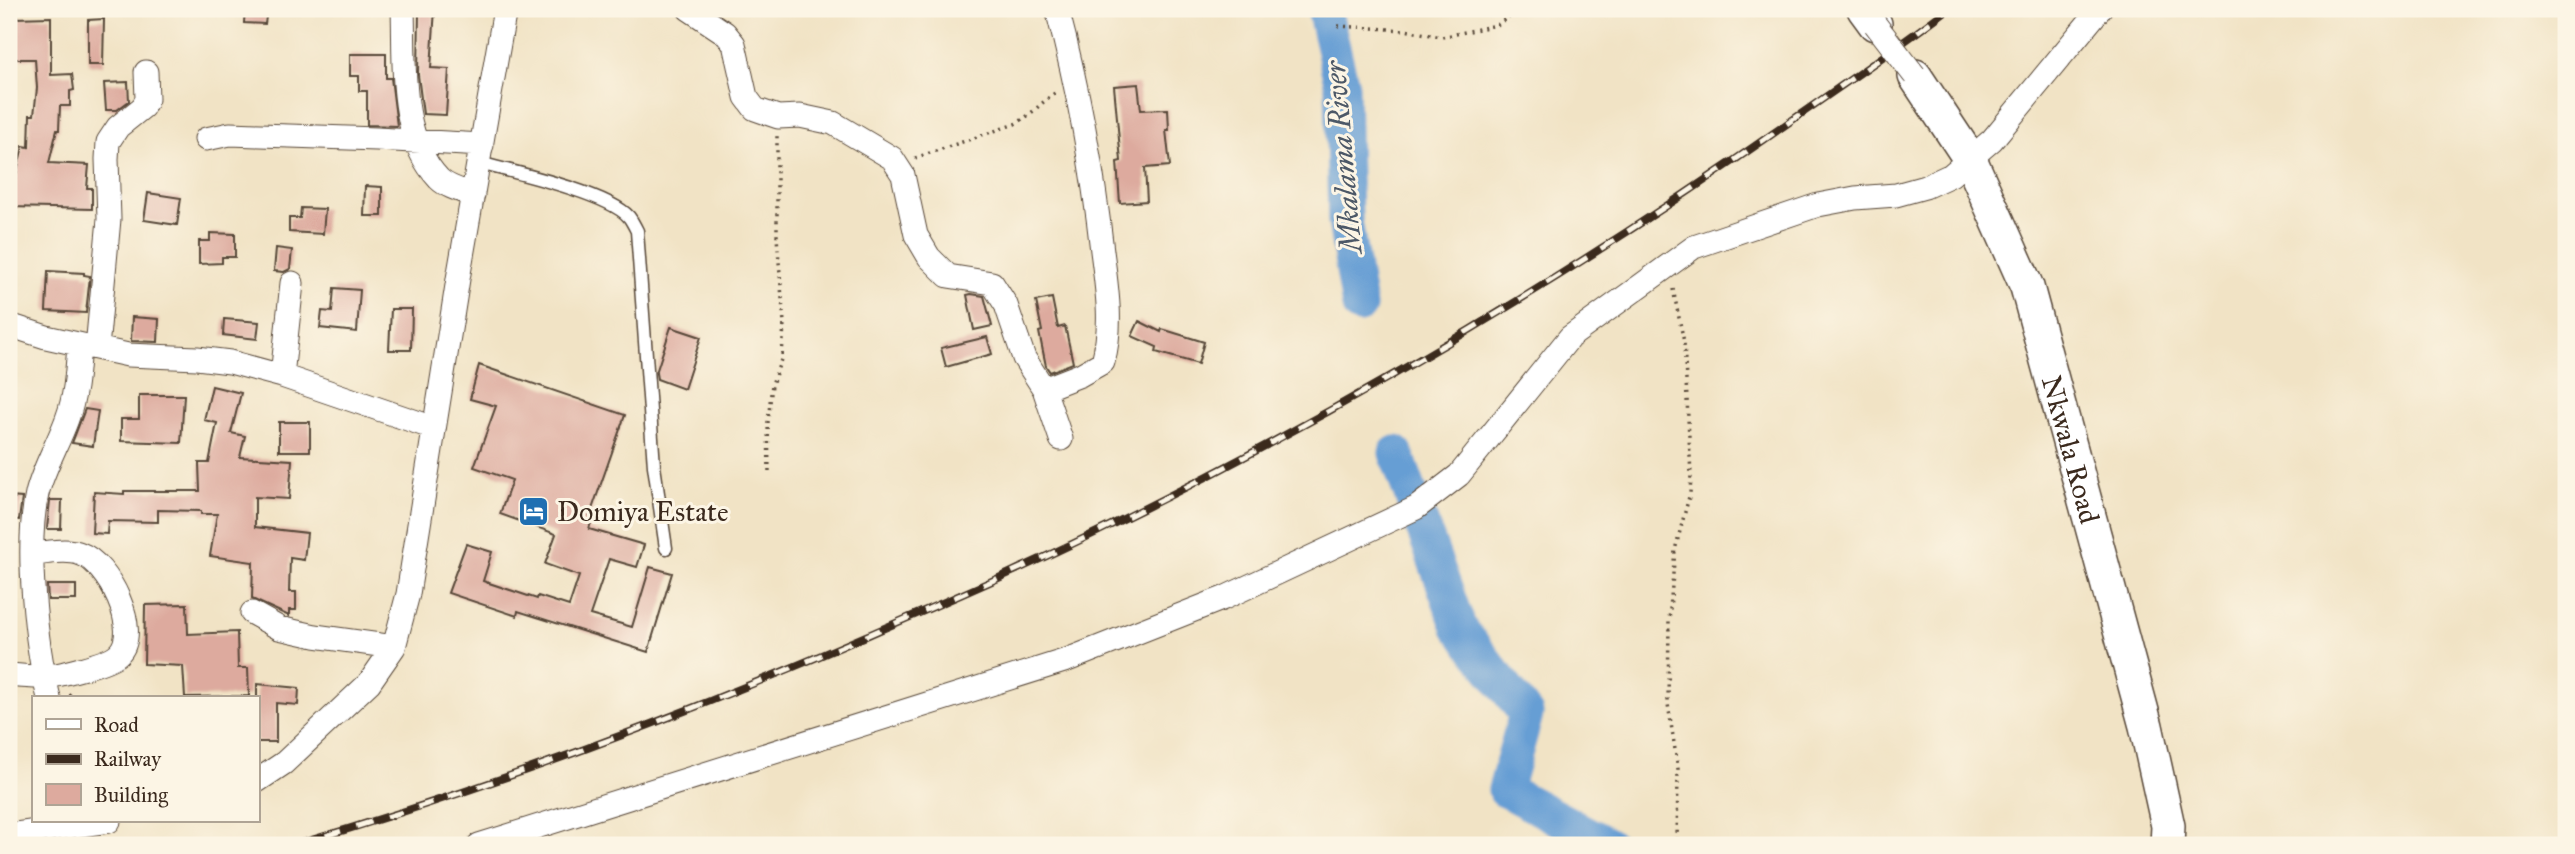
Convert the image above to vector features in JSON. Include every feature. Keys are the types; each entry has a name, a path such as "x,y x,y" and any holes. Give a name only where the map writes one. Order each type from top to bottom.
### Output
{"street":[{"path":"403,9 406,85 415,141 441,181 473,195"},
{"path":"259,780 284,763 369,683 394,647 408,594 433,428 505,9"},
{"path":"689,9 717,26 734,44 746,97 755,108 778,116 800,116 834,123 892,158 903,175 916,235 929,257 948,276 992,283 1006,305 1024,358 1044,389 1060,439"},
{"path":"1044,389 1080,375 1103,362 1109,340 1109,311 1095,188 1076,86 1057,9"},
{"path":"479,845 1067,660 1224,598 1416,509 1459,475 1570,337 1667,266 1694,247 1818,205 1855,198 1896,195 1924,187 1951,174 1992,140 2100,9"},
{"path":"1870,17 1915,76"},
{"path":"53,690 36,609 32,546 37,494 68,417 88,347 109,219 108,142 118,127 143,107 147,99 146,72"},
{"name":"Nkwala Road","path":"1915,76 1970,159 2027,287 2146,726 2168,826 2168,845"},
{"path":"206,139 230,134 415,141 481,154"},
{"path":"282,376 292,283"},
{"path":"9,325 128,355 213,359 282,376 433,428"},
{"path":"9,675 53,690 118,655 124,644 125,623 119,598 94,561 81,553 33,554"},
{"path":"252,613 279,628 394,647"},
{"path":"9,835 96,822"}],"lane":[{"path":"481,154 618,208 630,218 637,231 654,466 666,548"}],"path":[{"path":"1338,26 1405,30 1441,37 1497,25 1520,9"},
{"path":"897,166 953,143 1015,124 1030,116 1056,92 1076,86"},
{"path":"769,472 769,410 772,384 782,357 783,323 777,237 778,116"},
{"path":"1667,266 1685,342 1691,475 1690,493 1675,551 1669,621 1668,704 1678,769 1676,845"},
{"path":"53,690 80,696"}],"building":[{"path":"245,9 267,9 265,24 244,23"},
{"path":"419,9 435,9 431,68 449,69 446,115 423,114 418,75"},
{"path":"51,17 51,75 72,74 74,90 70,91 70,106 60,106 59,130 49,163 89,165 87,188 92,188 92,209 11,207 12,191 23,146 29,147 30,115 34,115 37,88 35,59 15,59 14,18"},
{"path":"104,19 103,65 88,65 88,20"},
{"path":"350,54 386,54 386,78 391,78 397,126 367,125 367,91 359,91 359,76 350,76"},
{"path":"128,82 129,101 117,110 106,110 104,83"},
{"path":"1138,84 1141,110 1168,109 1169,130 1166,130 1170,166 1145,168 1147,201 1120,203 1117,162 1121,161 1114,86"},
{"path":"365,186 382,187 382,216 364,216"},
{"path":"148,193 181,198 177,225 144,220"},
{"path":"301,208 325,209 323,234 289,232 289,218 300,218"},
{"path":"210,233 235,234 235,257 222,257 222,263 199,264 199,241 210,241"},
{"path":"276,248 292,250 290,269 284,272 274,271"},
{"path":"48,271 84,273 90,276 86,313 46,311"},
{"path":"334,288 360,290 357,332 320,328 322,311 332,312"},
{"path":"967,295 984,296 992,326 974,330"},
{"path":"1052,298 1058,328 1065,326 1073,363 1050,372 1046,366 1039,332 1042,331 1036,301"},
{"path":"391,309 412,309 411,350 389,350"},
{"path":"132,317 159,319 158,342 131,341"},
{"path":"224,319 259,322 257,339 223,335"},
{"path":"1139,321 1161,332 1162,329 1204,342 1198,364 1156,352 1157,347 1132,336"},
{"path":"671,327 701,337 684,389 657,379 656,373"},
{"path":"987,337 992,354 946,367 941,348"},
{"path":"479,365 625,415 590,515 593,516 589,529 644,545 637,567 609,559 590,615 632,627 650,567 672,573 648,652 518,611 517,616 448,593 466,544 492,552 483,581 537,599 538,596 569,606 579,576 545,564 556,534 500,514 512,480 474,467 496,406 470,399"},
{"path":"212,386 241,393 231,433 245,436 240,457 292,460 289,499 255,497 255,527 307,533 304,560 290,558 289,592 296,592 296,610 289,610 289,616 252,599 253,562 210,556 217,514 158,510 158,522 108,521 107,534 92,533 94,492 124,494 124,491 200,491 199,463 209,463 217,423 204,420"},
{"path":"139,395 184,395 181,443 121,441 121,419 139,419"},
{"path":"85,409 98,411 93,446 72,443"},
{"path":"279,422 310,422 310,451 279,451"},
{"path":"9,497 22,498 19,520 9,519"},
{"path":"50,500 62,500 61,529 47,529"},
{"path":"47,585 76,585 76,600 48,600"},
{"path":"187,604 188,634 237,632 238,668 248,668 249,696 185,696 183,666 144,664 145,605"},
{"path":"257,684 299,688 298,705 276,703 276,742 259,742"}],"waterway":[{"name":"Mkalama River","path":"1324,9 1342,86 1345,221 1359,306"},
{"name":"Mkalama River","path":"1396,453 1459,627 1526,714 1505,790 1608,845"}],"railway":[{"path":"295,845 440,800 655,723 930,608 1121,520 1379,383 1545,284 1708,178 1948,9"}],"place":[{"name":"Domiya Estate","path":"534,511"}]}
